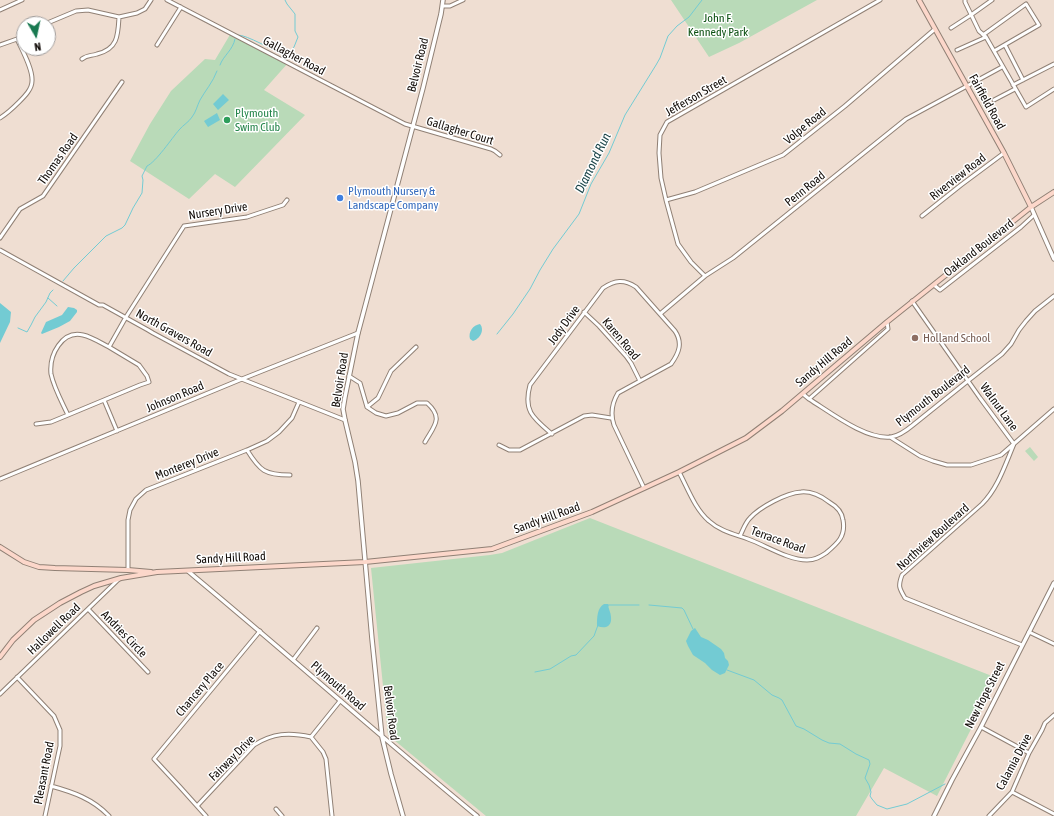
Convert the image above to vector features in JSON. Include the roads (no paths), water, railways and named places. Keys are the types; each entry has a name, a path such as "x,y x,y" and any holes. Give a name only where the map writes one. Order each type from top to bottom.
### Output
{"main road":[{"name":"Fairfield Road","path":"919,0 1004,153 1031,207"},
{"name":"Sandy Hill Road","path":"0,657 13,640 34,620 60,603 94,586 121,578 157,572 365,562 492,548 578,517 644,488 680,472 746,438 802,394 912,301 1031,207 1054,192"},
{"path":"0,547 24,562 39,567 157,572"}],"street":[{"path":"0,10 22,0"},
{"path":"56,19 82,10 119,17 137,14 145,9 151,0"},
{"name":"Gallagher Road","path":"167,0 405,124 413,126"},
{"name":"Belvoir Road","path":"403,816 382,737 358,480 343,409 358,333 413,126 443,6 443,0"},
{"path":"443,6 450,6 463,0"},
{"name":"Jefferson Street","path":"705,276 691,262 678,244 666,200 661,178 659,153 660,134 667,122 880,0"},
{"path":"965,0 978,31 984,36 994,51 1026,107 1054,89"},
{"path":"951,28 971,16 992,0"},
{"path":"957,50 984,36 1026,4 1039,25 994,51"},
{"path":"157,45 181,8"},
{"path":"82,59 87,55 104,53 112,47 117,36 119,17"},
{"name":"Volpe Road","path":"666,200 695,192 783,155 845,106 935,29"},
{"path":"0,45 16,39"},
{"path":"1004,45 1023,80"},
{"path":"0,118 9,113 25,96 30,87 32,73 24,56"},
{"path":"1013,85 1054,64"},
{"name":"Penn Road","path":"660,314 705,276 733,258 906,119 1002,67"},
{"name":"Thomas Road","path":"0,238 20,209 43,196 122,82"},
{"path":"994,100 1015,89"},
{"name":"Gallagher Court","path":"413,126 495,150 500,155"},
{"name":"Riverview Road","path":"922,216 1004,153"},
{"name":"Nursery Drive","path":"109,347 126,317 184,226 247,217 283,206 287,200"},
{"name":"Fairfield Road","path":"1031,207 1054,259"},
{"name":"Oakland Boulevard","path":"934,285 940,290 1034,215"},
{"name":"North Gravers Road","path":"0,250 99,305 103,305 126,317 229,374 345,420"},
{"name":"Jody Drive","path":"552,434 533,417 528,404 530,385 603,288 611,283 624,281 630,282 636,287 660,314 678,335 680,346 679,352 671,364 618,393 614,400 611,418"},
{"name":"Plymouth Boulevard","path":"802,394 858,430 870,435 890,437 906,430 1002,354 1011,344 1026,321 1035,311 1054,296"},
{"name":"Walnut Lane","path":"912,301 1014,444"},
{"name":"Karen Road","path":"584,312 626,356 640,381"},
{"path":"809,399 888,329 887,322"},
{"name":"Johnson Road","path":"0,479 242,379 358,333"},
{"path":"36,424 51,422 149,382 147,376 139,365 109,347 83,335 72,335 65,338 57,347 52,359 51,373 68,415"},
{"path":"367,407 378,398 391,371 416,347"},
{"path":"349,376 360,384 367,407 376,413 386,416 417,403 427,403 434,409 437,418 425,442"},
{"path":"104,400 117,431"},
{"name":"Monterey Drive","path":"128,570 128,520 130,510 136,499 146,490 267,441 279,432 292,418 299,402"},
{"path":"890,437 920,456 933,462 947,465 971,465 1001,455 1054,409"},
{"path":"499,445 509,450 520,450 584,416 592,415 611,418 644,488"},
{"name":"Northview Boulevard","path":"1014,444 990,496 905,572 902,575 899,584 900,591 905,598 1022,645"},
{"path":"246,450 254,462 263,471 277,475 290,475"},
{"name":"Terrace Road","path":"680,472 699,510 714,525 720,528 740,536 749,539 793,557 806,560 814,560 822,557 840,540 844,522 836,507 824,498 812,493 801,492 780,498 758,511 746,522 740,536"},
{"name":"Plymouth Road","path":"188,571 260,631 340,702 476,816"},
{"name":"Hallowell Road","path":"0,694 121,578"},
{"name":"New Hope Street","path":"934,816 1054,583"},
{"name":"Andries Circle","path":"88,609 148,672"},
{"path":"293,660 317,628"},
{"name":"Chancery Place","path":"197,806 154,758 260,631"},
{"path":"1029,632 1054,644"},
{"name":"Pleasant Road","path":"17,677 54,716 60,730 60,746 45,816"},
{"path":"332,816 326,759 323,752 310,737 340,702"},
{"name":"Calamia Drive","path":"989,816 1012,792 1029,753 1045,723 1054,715"},
{"path":"981,727 1029,753"},
{"name":"Fairway Drive","path":"197,806 254,745 272,736 281,734 310,737"},
{"path":"51,786 81,796 96,804 109,816"},
{"path":"1012,792 1054,814"},
{"path":"197,806 206,816"},
{"path":"276,809 282,816"}],"water":[{"path":"223,94 229,100 218,110 213,104"},
{"path":"217,113 220,120 208,127 204,121"},
{"path":"0,303 11,312 10,322 0,343"},
{"path":"68,307 77,310 70,321 59,327 42,334 41,333 46,322 62,315"},
{"path":"480,324 482,329 481,334 476,340 473,341 470,339 470,331 473,327"},
{"path":"604,604 608,604 611,620 609,625 605,627 597,626 598,614 600,608"},
{"path":"695,628 701,637 721,649 724,653 729,665 725,673 720,675 693,655 686,641 691,631"}],"waterway":[{"path":"238,35 254,40 283,55 288,55 294,47 298,37 295,31 295,14 285,0"},
{"name":"Diamond Run","path":"497,334 513,314 530,289 553,249 579,214 591,184 609,153 625,115 660,58 668,36 677,26 689,17 702,0"},
{"path":"220,65 235,39"},
{"path":"63,281 106,236 125,225 142,193 142,176 147,166 155,160 179,130 191,119 217,71"},
{"path":"18,328 27,332 53,290"},
{"path":"48,298 57,306"},
{"path":"608,606 639,605"},
{"path":"649,605 682,608 693,629"},
{"path":"535,672 550,669 571,656 576,655 594,636 598,625"},
{"path":"727,670 754,680 772,695 782,700 796,726 829,743 840,744 869,760 870,764 865,778 871,792 870,796 877,805 887,809 907,804 945,784"}],"place":[{"name":"Plymouth Swim Club","path":"227,120"},
{"name":"Plymouth Nursery & Landscape Company","path":"340,198"},
{"name":"Holland School","path":"915,338"}],"park label":[{"name":"John F. Kennedy Park","path":"718,25"}]}
